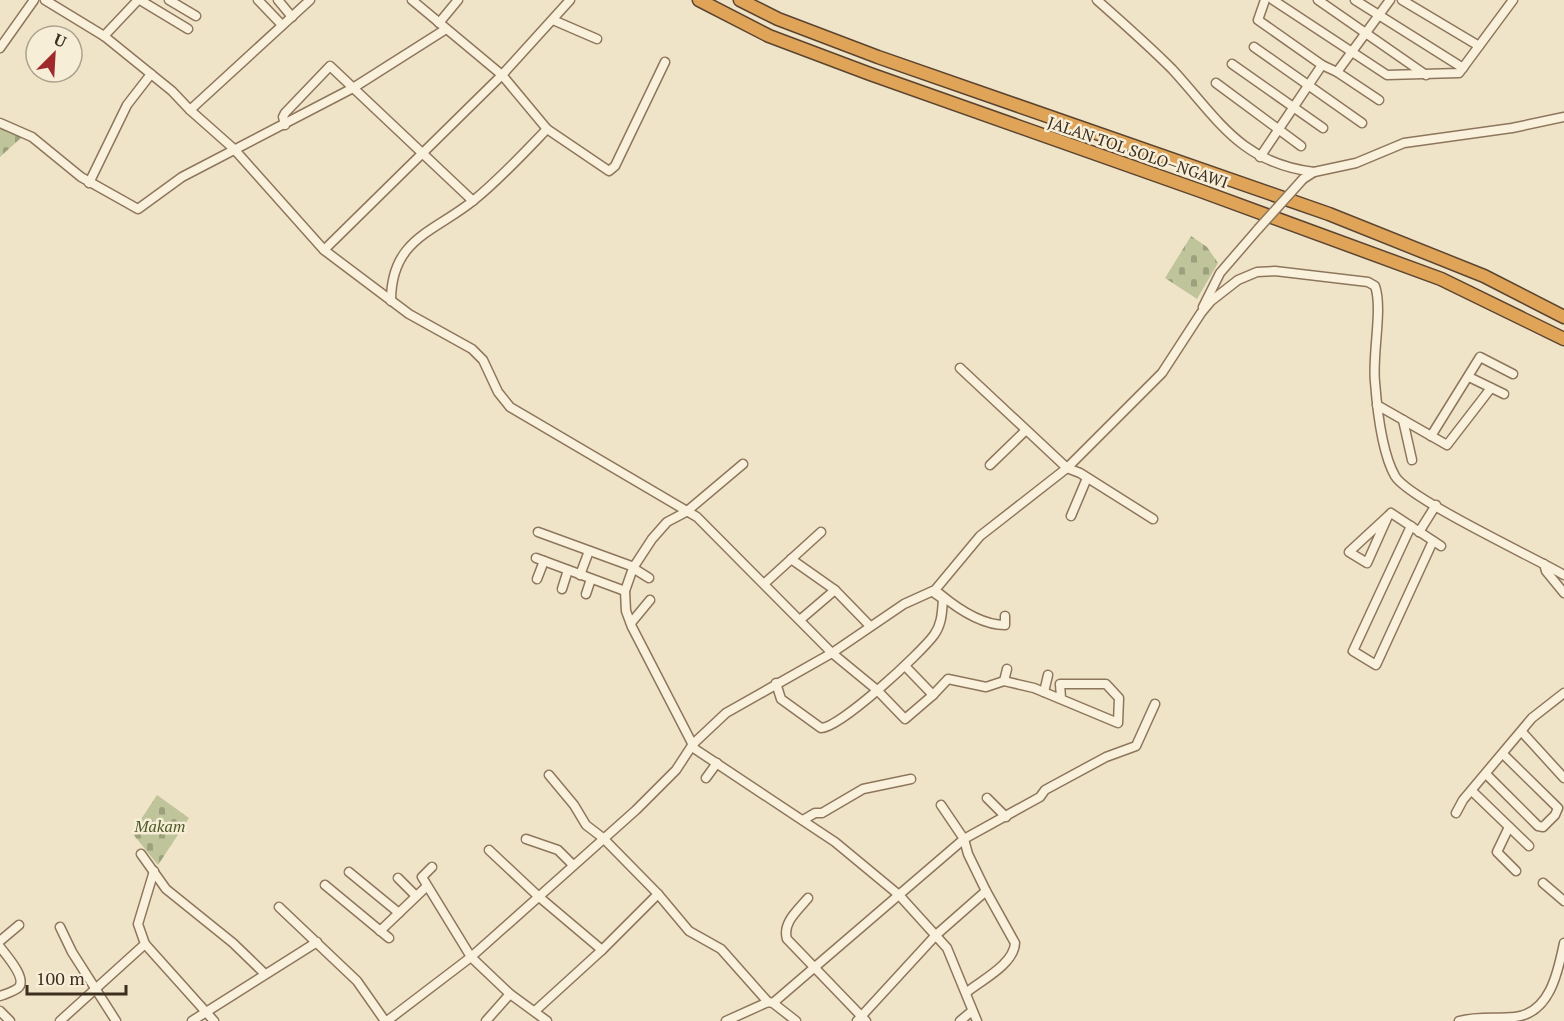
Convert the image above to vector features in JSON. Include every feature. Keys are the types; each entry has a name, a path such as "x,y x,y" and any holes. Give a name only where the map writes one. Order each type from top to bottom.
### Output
{"highway":[{"name":"JALAN TOL SOLO–NGAWI","path":"699,0 769,36 870,74 1202,190 1441,279 1564,339"},
{"name":"JALAN TOL SOLO–NGAWI","path":"740,0 778,19 878,57 1329,214 1484,276 1564,317"}],"street":[{"path":"0,48 34,0"},
{"path":"45,0 104,36 172,91 234,149 324,250 391,301 472,349 483,360 498,392 516,411 678,505 686,513 708,526 832,653 877,690 905,719 948,679 986,687 1004,681 1061,698 1118,723 1119,698 1106,684 1060,684 1061,698"},
{"path":"104,36 139,0 188,29"},
{"path":"169,0 196,16"},
{"path":"258,0 282,25"},
{"path":"278,0 291,17"},
{"path":"190,110 310,0"},
{"path":"412,0 502,75 547,129 609,171 612,170 665,62"},
{"path":"0,122 41,142 89,183 138,209 182,177 353,88 442,26 458,0"},
{"path":"324,250 502,75 570,0"},
{"path":"1097,0 1171,69 1235,139 1260,157 1278,166 1314,172 1356,164 1404,143 1512,128 1564,117"},
{"path":"1265,0 1258,20 1322,65 1338,72 1379,100"},
{"path":"1273,0 1387,75 1457,75 1513,0"},
{"path":"1318,0 1427,75"},
{"path":"1355,0 1381,14 1463,68"},
{"path":"1338,72 1390,0"},
{"path":"1402,0 1479,46"},
{"path":"553,20 597,39"},
{"path":"1254,47 1362,123"},
{"path":"1232,64 1323,128"},
{"path":"1260,157 1322,65"},
{"path":"285,125 283,117 285,113 330,66 473,201"},
{"path":"89,183 127,105 151,74"},
{"path":"1216,83 1280,128 1301,146"},
{"path":"391,301 394,272 412,244 439,221 473,201 547,129"},
{"path":"1201,313 1212,284 1303,179 1314,172"},
{"path":"279,907 357,981 386,1021 471,957 603,838 676,770 693,744 726,713 832,653 903,604 934,591 980,536 1067,468 1162,373 1211,301 1238,280 1257,272 1275,271 1372,284 1377,290 1374,370 1377,405 1395,476 1436,505 1564,575"},
{"path":"1431,436 1480,357 1513,374"},
{"path":"960,368 1067,468 1153,519"},
{"path":"1469,377 1504,394"},
{"path":"1377,405 1447,445 1491,388"},
{"path":"1403,420 1412,460"},
{"path":"990,465 1025,431"},
{"path":"743,464 686,513 667,522 659,530 634,568 625,591 626,610 631,623 695,749 741,782 835,842 899,895 947,948 977,1021"},
{"path":"1071,516 1087,478"},
{"path":"1419,532 1436,505"},
{"path":"1388,516 1367,563 1349,552 1391,513 1441,546"},
{"path":"1411,526 1353,651 1376,665 1433,541"},
{"path":"538,532 634,568 649,578"},
{"path":"765,583 821,532"},
{"path":"580,575 589,551"},
{"path":"791,559 835,590 870,626"},
{"path":"537,579 540,560 625,591"},
{"path":"1544,564 1546,571 1564,593"},
{"path":"562,588 568,570"},
{"path":"586,594 591,579"},
{"path":"801,619 835,590"},
{"path":"934,591 962,612 1002,626 1005,625 1005,616"},
{"path":"776,683 781,699 824,729 831,726 877,690 934,636 940,626 943,599 934,591"},
{"path":"631,623 650,600"},
{"path":"904,666 933,695"},
{"path":"1004,681 1007,669"},
{"path":"1044,692 1048,675"},
{"path":"1456,813 1463,800 1532,718 1564,693"},
{"path":"726,1021 770,1003 964,839 1006,817 1040,797 1045,790 1106,756 1136,746 1155,704"},
{"path":"1522,732 1564,778"},
{"path":"1486,775 1538,826 1543,827 1555,815 1558,808 1504,754"},
{"path":"706,778 717,763"},
{"path":"549,775 574,805 586,825 603,838 658,894 689,931 721,948 770,1003 796,1021"},
{"path":"803,820 815,813 822,813 863,789 911,780"},
{"path":"1472,791 1529,846"},
{"path":"987,798 1006,817"},
{"path":"941,805 964,839 986,891 1012,935 1014,952 967,992"},
{"path":"1509,827 1497,852 1516,871"},
{"path":"526,840 558,850 572,864"},
{"path":"489,850 538,896 602,950"},
{"path":"141,854 166,889 233,943 264,973"},
{"path":"432,867 421,875 426,887 471,957 510,994 547,1021"},
{"path":"154,870 138,924 145,944 214,1021"},
{"path":"349,872 399,913"},
{"path":"398,878 416,896"},
{"path":"1543,883 1564,901"},
{"path":"326,885 389,938"},
{"path":"380,931 426,887"},
{"path":"808,898 788,922 785,934 787,939 861,1019 936,935 986,891"},
{"path":"535,1011 602,950 658,894"},
{"path":"0,941 20,925"},
{"path":"60,927 95,990 116,1021"},
{"path":"192,1021 264,973 317,942"},
{"path":"60,1021 145,944"},
{"path":"1459,1021 1517,1016 1539,1007 1550,990 1564,944"},
{"path":"0,947 20,977 21,983 18,988 0,996"},
{"path":"486,1021 510,994"},
{"path":"0,1011 10,1021"},
{"path":"960,1021 972,1011"}],"green space":[{"path":"0,127 22,137 0,157"},
{"path":"1191,236 1207,247 1218,263 1197,299 1165,278"},
{"name":"Makam","path":"157,795 189,818 158,865 132,833"}]}
